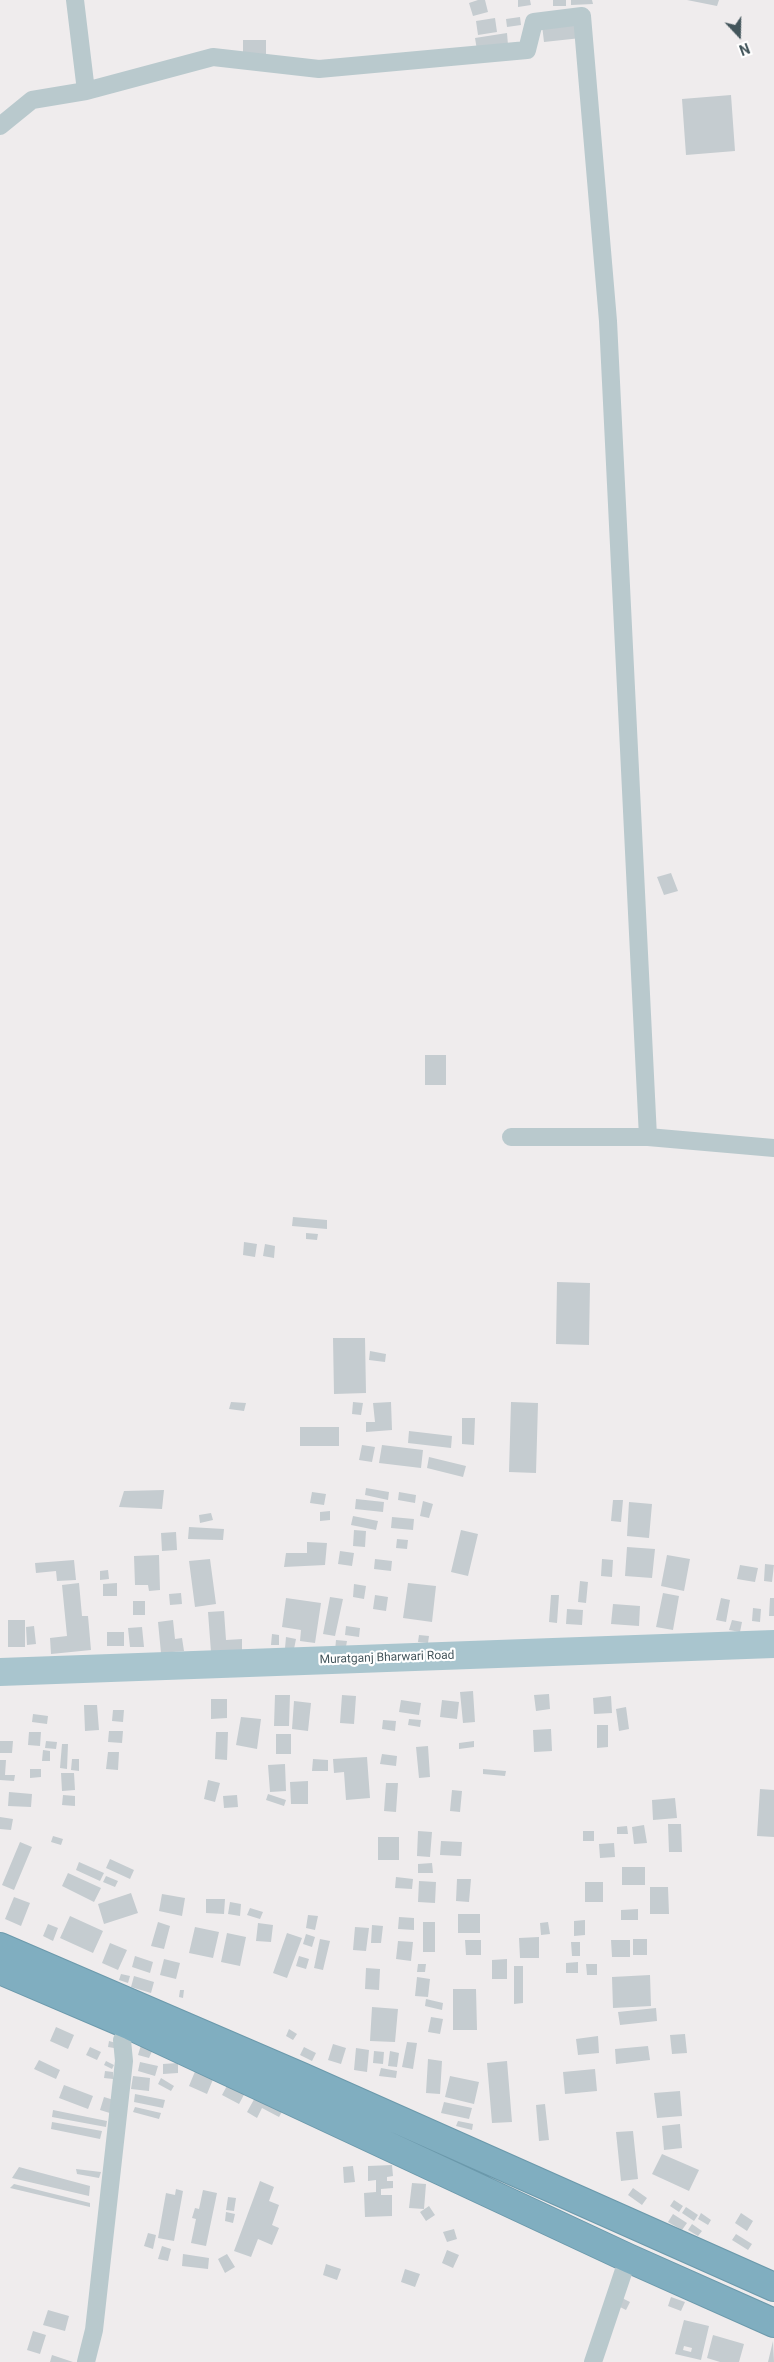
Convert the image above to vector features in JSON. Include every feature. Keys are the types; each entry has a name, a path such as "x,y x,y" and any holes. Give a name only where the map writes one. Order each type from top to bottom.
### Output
{"highway":[{"path":"0,1947 135,2016 628,2258 774,2323"},
{"path":"0,1970 135,2016 774,2287"}],"main road":[{"name":"Muratganj Bharwari Road","path":"0,1672 774,1644"}],"street":[{"path":"76,0 86,91"},
{"path":"0,126 32,100 86,91 213,57 319,69 527,50 534,22 582,16 608,321 648,1137"},
{"path":"511,1137 648,1137 774,1148"},
{"path":"86,2362 95,2321 124,2061 122,2040 135,2016"},
{"path":"593,2362 628,2258"}],"building":[{"path":"485,0 488,12 473,16 469,3"},
{"path":"518,0 530,0 531,5 518,7"},
{"path":"553,0 566,0 566,6 553,6"},
{"path":"571,0 592,0 593,4 571,5"},
{"path":"687,0 719,0 717,6"},
{"path":"520,17 521,25 507,27 506,19"},
{"path":"495,18 497,32 478,35 476,21"},
{"path":"579,21 581,38 544,42 542,25"},
{"path":"507,33 508,45 477,50 475,38"},
{"path":"243,40 266,40 266,56 243,56"},
{"path":"731,95 735,151 686,155 682,99"},
{"path":"671,873 678,891 664,895 657,877"},
{"path":"425,1055 446,1055 446,1085 425,1085"},
{"path":"293,1217 327,1220 327,1229 292,1226"},
{"path":"306,1233 318,1234 317,1240 306,1239"},
{"path":"244,1242 257,1244 255,1257 243,1255"},
{"path":"265,1244 275,1246 274,1258 263,1256"},
{"path":"557,1282 590,1283 589,1345 556,1344"},
{"path":"333,1338 365,1338 366,1393 334,1394"},
{"path":"370,1351 386,1354 385,1362 369,1360"},
{"path":"231,1402 246,1403 244,1411 229,1409"},
{"path":"353,1402 363,1403 361,1415 352,1414"},
{"path":"391,1402 392,1430 366,1432 366,1422 375,1422 373,1403"},
{"path":"511,1402 538,1403 536,1473 509,1472"},
{"path":"462,1418 475,1418 474,1445 462,1444"},
{"path":"300,1427 339,1427 339,1446 300,1446"},
{"path":"409,1431 452,1436 451,1448 408,1443"},
{"path":"362,1445 375,1447 372,1462 359,1460"},
{"path":"382,1445 423,1450 421,1468 379,1463"},
{"path":"429,1457 466,1466 463,1477 427,1468"},
{"path":"366,1488 389,1492 388,1500 365,1495"},
{"path":"164,1490 162,1509 119,1507 124,1491"},
{"path":"312,1492 326,1494 324,1505 310,1503"},
{"path":"399,1492 416,1495 415,1503 398,1500"},
{"path":"356,1499 384,1502 383,1512 355,1509"},
{"path":"613,1500 623,1500 621,1522 611,1521"},
{"path":"423,1501 433,1504 429,1518 420,1516"},
{"path":"629,1502 652,1504 649,1538 627,1536"},
{"path":"330,1511 330,1520 320,1521 320,1512"},
{"path":"211,1513 213,1520 200,1523 199,1515"},
{"path":"353,1516 378,1521 376,1530 351,1525"},
{"path":"392,1517 414,1519 413,1530 391,1528"},
{"path":"189,1527 224,1529 223,1540 188,1539"},
{"path":"354,1530 366,1531 365,1547 353,1546"},
{"path":"461,1530 478,1534 468,1576 451,1572"},
{"path":"176,1532 177,1550 162,1551 161,1533"},
{"path":"397,1539 408,1540 407,1549 396,1548"},
{"path":"307,1542 327,1543 325,1565 284,1567 286,1553 307,1553"},
{"path":"627,1547 655,1549 652,1578 625,1576"},
{"path":"340,1551 354,1553 352,1566 338,1564"},
{"path":"159,1555 160,1590 149,1591 148,1585 135,1585 134,1556"},
{"path":"667,1555 690,1559 684,1591 661,1586"},
{"path":"210,1559 216,1604 195,1607 189,1561"},
{"path":"375,1559 392,1561 391,1571 374,1569"},
{"path":"602,1559 613,1560 612,1577 601,1576"},
{"path":"74,1560 76,1580 57,1581 56,1571 36,1573 35,1563"},
{"path":"765,1564 774,1565 772,1582 764,1581"},
{"path":"740,1565 758,1568 755,1582 737,1579"},
{"path":"108,1570 109,1579 100,1580 100,1571"},
{"path":"580,1581 588,1582 586,1603 578,1602"},
{"path":"79,1583 82,1616 88,1616 91,1650 51,1654 50,1638 67,1636 62,1585"},
{"path":"117,1583 117,1596 103,1596 103,1584"},
{"path":"408,1583 436,1586 432,1622 403,1618"},
{"path":"354,1584 366,1586 364,1599 353,1597"},
{"path":"181,1593 182,1604 170,1605 169,1594"},
{"path":"663,1593 679,1596 673,1630 656,1627"},
{"path":"375,1595 388,1597 386,1611 373,1609"},
{"path":"551,1595 559,1595 557,1623 549,1622"},
{"path":"330,1597 343,1599 335,1636 323,1634"},
{"path":"286,1598 321,1603 315,1643 300,1641 301,1630 282,1627"},
{"path":"721,1598 730,1600 726,1622 716,1620"},
{"path":"770,1598 774,1598 774,1616 769,1616"},
{"path":"133,1601 145,1601 145,1615 133,1615"},
{"path":"613,1604 640,1606 639,1626 611,1624"},
{"path":"753,1608 761,1609 760,1622 752,1621"},
{"path":"567,1609 583,1610 582,1625 566,1624"},
{"path":"224,1611 226,1640 242,1639 242,1650 211,1652 208,1612"},
{"path":"8,1620 25,1620 25,1647 8,1647"},
{"path":"173,1620 175,1639 182,1638 184,1651 161,1653 158,1622"},
{"path":"732,1620 742,1622 740,1632 729,1630"},
{"path":"34,1626 36,1644 27,1645 26,1627"},
{"path":"346,1626 360,1628 359,1637 345,1635"},
{"path":"142,1627 144,1647 130,1647 128,1628"},
{"path":"107,1632 124,1632 124,1646 107,1646"},
{"path":"272,1634 279,1635 279,1645 271,1645"},
{"path":"419,1635 429,1636 428,1643 418,1642"},
{"path":"286,1637 296,1639 294,1649 285,1648"},
{"path":"336,1640 347,1641 345,1652 335,1651"},
{"path":"473,1691 475,1722 463,1723 460,1692"},
{"path":"549,1694 550,1709 536,1711 534,1695"},
{"path":"275,1695 290,1695 289,1726 274,1726"},
{"path":"342,1695 356,1696 354,1724 340,1723"},
{"path":"611,1696 612,1713 594,1714 593,1698"},
{"path":"211,1699 227,1699 227,1718 211,1719"},
{"path":"401,1700 421,1703 419,1715 399,1712"},
{"path":"442,1700 459,1702 457,1719 440,1717"},
{"path":"294,1701 311,1703 308,1731 292,1729"},
{"path":"84,1705 97,1705 99,1730 85,1731"},
{"path":"626,1707 629,1729 619,1731 616,1709"},
{"path":"113,1710 124,1710 123,1722 112,1721"},
{"path":"33,1714 48,1716 47,1724 32,1722"},
{"path":"241,1717 261,1719 257,1749 236,1745"},
{"path":"409,1719 421,1720 420,1727 408,1725"},
{"path":"383,1720 396,1721 395,1731 382,1729"},
{"path":"597,1725 608,1725 608,1747 597,1748"},
{"path":"551,1729 552,1751 534,1752 533,1730"},
{"path":"109,1731 123,1731 122,1743 108,1742"},
{"path":"29,1732 41,1732 40,1746 28,1745"},
{"path":"216,1732 228,1732 227,1760 215,1759"},
{"path":"276,1734 291,1734 291,1754 276,1754"},
{"path":"0,1741 13,1741 12,1753 0,1753"},
{"path":"46,1741 57,1742 56,1749 45,1748"},
{"path":"474,1741 474,1747 459,1749 459,1743"},
{"path":"62,1744 68,1744 67,1769 60,1768"},
{"path":"428,1746 430,1777 419,1778 416,1747"},
{"path":"43,1750 50,1751 50,1761 42,1761"},
{"path":"108,1752 119,1752 118,1770 106,1769"},
{"path":"382,1754 397,1756 396,1766 380,1764"},
{"path":"367,1757 370,1798 346,1800 344,1772 334,1773 333,1759"},
{"path":"72,1759 79,1759 79,1771 71,1770"},
{"path":"313,1759 328,1760 328,1771 312,1771"},
{"path":"0,1760 6,1760 5,1775 15,1775 14,1781 0,1780"},
{"path":"285,1764 286,1791 270,1792 268,1765"},
{"path":"30,1769 41,1769 41,1777 30,1778"},
{"path":"483,1769 506,1771 505,1776 483,1774"},
{"path":"61,1773 74,1773 75,1790 62,1791"},
{"path":"208,1780 220,1783 215,1802 204,1799"},
{"path":"308,1781 308,1804 291,1804 290,1782"},
{"path":"386,1783 398,1783 396,1812 384,1811"},
{"path":"760,1789 774,1790 774,1837 757,1836"},
{"path":"452,1790 462,1791 460,1812 450,1811"},
{"path":"9,1792 32,1794 31,1807 8,1806"},
{"path":"268,1794 286,1800 284,1806 266,1800"},
{"path":"63,1795 75,1796 75,1806 62,1805"},
{"path":"237,1795 238,1807 224,1808 223,1796"},
{"path":"675,1798 677,1818 653,1820 652,1800"},
{"path":"0,1817 13,1819 11,1830 0,1829"},
{"path":"668,1824 681,1824 682,1852 669,1852"},
{"path":"644,1825 647,1843 634,1844 632,1827"},
{"path":"627,1826 628,1834 617,1834 617,1827"},
{"path":"418,1831 432,1832 430,1857 417,1856"},
{"path":"583,1831 594,1831 594,1841 583,1841"},
{"path":"53,1836 63,1839 61,1845 51,1842"},
{"path":"378,1837 399,1837 399,1860 378,1860"},
{"path":"441,1841 462,1842 461,1856 440,1855"},
{"path":"20,1842 32,1847 14,1890 2,1885"},
{"path":"614,1843 615,1857 600,1858 599,1844"},
{"path":"110,1859 134,1870 130,1879 106,1868"},
{"path":"79,1862 104,1873 100,1881 76,1870"},
{"path":"432,1863 433,1873 418,1873 418,1864"},
{"path":"622,1867 645,1867 645,1885 622,1885"},
{"path":"68,1873 101,1888 94,1902 62,1886"},
{"path":"106,1876 118,1881 115,1887 103,1882"},
{"path":"396,1877 413,1879 412,1889 395,1888"},
{"path":"457,1879 471,1879 469,1902 456,1901"},
{"path":"419,1881 436,1882 435,1903 418,1902"},
{"path":"585,1882 603,1882 603,1902 585,1902"},
{"path":"650,1887 668,1887 669,1914 650,1914"},
{"path":"131,1893 138,1913 104,1924 98,1904"},
{"path":"162,1894 185,1898 182,1916 159,1911"},
{"path":"14,1897 30,1903 21,1926 5,1919"},
{"path":"206,1899 225,1899 224,1914 206,1913"},
{"path":"230,1902 241,1904 240,1916 228,1914"},
{"path":"250,1908 263,1912 260,1919 247,1915"},
{"path":"638,1909 638,1920 621,1920 621,1910"},
{"path":"458,1914 480,1914 480,1933 458,1933"},
{"path":"308,1915 318,1916 315,1930 306,1928"},
{"path":"70,1916 103,1931 93,1953 60,1938"},
{"path":"399,1917 414,1918 414,1930 398,1929"},
{"path":"585,1920 585,1935 574,1936 574,1921"},
{"path":"158,1922 170,1926 164,1949 151,1946"},
{"path":"423,1922 435,1922 435,1952 423,1952"},
{"path":"548,1922 550,1934 541,1935 540,1923"},
{"path":"258,1923 273,1925 271,1942 256,1941"},
{"path":"48,1924 58,1928 53,1941 43,1936"},
{"path":"372,1925 383,1926 381,1943 371,1943"},
{"path":"195,1927 219,1932 213,1958 189,1953"},
{"path":"355,1927 369,1928 366,1951 353,1950"},
{"path":"227,1933 246,1937 240,1966 221,1962"},
{"path":"287,1933 302,1938 287,1978 273,1973"},
{"path":"306,1934 315,1937 312,1947 303,1944"},
{"path":"539,1937 539,1958 520,1958 519,1938"},
{"path":"320,1939 330,1941 323,1970 314,1968"},
{"path":"633,1939 647,1939 647,1955 633,1955"},
{"path":"465,1940 481,1940 481,1955 466,1955"},
{"path":"611,1940 630,1940 630,1957 612,1957"},
{"path":"398,1941 413,1942 411,1961 396,1959"},
{"path":"571,1942 580,1942 580,1956 572,1956"},
{"path":"110,1943 127,1950 118,1970 102,1963"},
{"path":"135,1956 153,1962 150,1973 132,1967"},
{"path":"299,1956 309,1959 306,1969 296,1966"},
{"path":"164,1959 180,1963 176,1979 160,1975"},
{"path":"507,1959 507,1979 492,1979 492,1960"},
{"path":"578,1962 578,1973 566,1973 566,1963"},
{"path":"418,1964 426,1964 425,1972 417,1972"},
{"path":"586,1964 597,1964 597,1975 587,1975"},
{"path":"514,1966 523,1966 523,2003 514,2004"},
{"path":"366,1968 380,1969 379,1990 365,1989"},
{"path":"121,1974 130,1976 128,1983 119,1980"},
{"path":"650,1975 651,2006 613,2008 612,1977"},
{"path":"134,1976 154,1982 151,1993 131,1987"},
{"path":"417,1977 430,1979 428,1997 415,1996"},
{"path":"453,1989 476,1989 477,2030 453,2030"},
{"path":"180,1990 184,1990 183,1998 179,1997"},
{"path":"426,1999 443,2003 442,2010 425,2006"},
{"path":"372,2007 398,2009 395,2042 370,2041"},
{"path":"656,2008 657,2021 620,2025 618,2012"},
{"path":"431,2017 443,2019 440,2034 428,2032"},
{"path":"56,2027 74,2035 68,2049 50,2041"},
{"path":"289,2029 297,2034 293,2040 286,2036"},
{"path":"685,2034 687,2053 672,2054 670,2035"},
{"path":"598,2036 599,2053 578,2055 576,2039"},
{"path":"109,2041 116,2043 114,2048 108,2047"},
{"path":"407,2042 417,2043 413,2069 402,2067"},
{"path":"333,2044 346,2048 341,2064 328,2060"},
{"path":"141,2045 153,2049 149,2058 138,2055"},
{"path":"648,2046 650,2060 616,2064 615,2049"},
{"path":"90,2047 101,2052 97,2060 86,2055"},
{"path":"304,2047 316,2053 312,2061 300,2055"},
{"path":"356,2048 369,2050 367,2072 354,2070"},
{"path":"374,2051 384,2052 383,2064 373,2063"},
{"path":"390,2051 399,2053 397,2067 388,2066"},
{"path":"428,2059 442,2061 440,2094 426,2093"},
{"path":"39,2060 60,2070 56,2079 34,2069"},
{"path":"106,2061 114,2065 112,2069 104,2065"},
{"path":"507,2061 512,2122 492,2123 487,2063"},
{"path":"140,2062 158,2066 155,2076 138,2071"},
{"path":"178,2063 178,2073 163,2074 163,2064"},
{"path":"381,2068 397,2071 396,2078 379,2076"},
{"path":"196,2069 214,2077 207,2094 189,2086"},
{"path":"595,2069 597,2091 565,2094 563,2072"},
{"path":"105,2071 113,2072 113,2079 104,2078"},
{"path":"133,2076 150,2078 149,2091 131,2089"},
{"path":"450,2076 479,2082 474,2104 445,2097"},
{"path":"161,2078 174,2086 171,2091 158,2084"},
{"path":"229,2082 246,2091 239,2104 222,2095"},
{"path":"64,2085 93,2096 88,2109 59,2098"},
{"path":"680,2091 682,2116 657,2118 654,2093"},
{"path":"135,2094 165,2100 163,2108 134,2102"},
{"path":"257,2094 284,2108 279,2117 262,2108 257,2118 247,2112"},
{"path":"104,2097 117,2101 113,2114 100,2110"},
{"path":"444,2102 472,2108 469,2119 441,2113"},
{"path":"545,2104 549,2140 539,2141 536,2105"},
{"path":"135,2107 161,2113 159,2119 133,2112"},
{"path":"53,2110 107,2121 106,2127 52,2117"},
{"path":"458,2121 473,2124 472,2130 456,2126"},
{"path":"52,2122 102,2131 100,2139 51,2129"},
{"path":"680,2124 682,2148 664,2150 662,2126"},
{"path":"633,2131 638,2179 621,2181 616,2132"},
{"path":"662,2154 699,2170 689,2191 652,2174"},
{"path":"392,2165 393,2176 387,2177 387,2181 393,2181 393,2188 381,2189 381,2195 392,2195 392,2216 365,2217 364,2193 376,2192 376,2180 368,2181 368,2166"},
{"path":"353,2166 355,2182 344,2183 343,2167"},
{"path":"19,2167 90,2186 89,2196 12,2178"},
{"path":"76,2169 101,2172 99,2178 77,2174"},
{"path":"260,2181 274,2187 269,2201 279,2205 272,2225 279,2228 272,2245 258,2239 251,2257 234,2251"},
{"path":"412,2183 426,2184 424,2209 409,2208"},
{"path":"14,2184 90,2203 90,2207 10,2188"},
{"path":"633,2188 647,2198 642,2205 628,2195"},
{"path":"176,2189 183,2191 174,2241 158,2238 166,2193 175,2195"},
{"path":"203,2190 217,2193 206,2246 191,2243 196,2219 192,2218 195,2208 199,2209"},
{"path":"228,2197 236,2198 234,2211 226,2210"},
{"path":"674,2200 683,2206 679,2212 670,2206"},
{"path":"429,2206 435,2215 426,2221 420,2212"},
{"path":"686,2207 698,2215 694,2221 682,2213"},
{"path":"226,2212 235,2214 233,2223 225,2221"},
{"path":"701,2213 711,2220 708,2225 698,2219"},
{"path":"741,2213 753,2221 747,2231 735,2223"},
{"path":"673,2214 687,2223 682,2230 668,2222"},
{"path":"692,2224 702,2231 698,2236 688,2230"},
{"path":"454,2229 457,2239 447,2242 443,2232"},
{"path":"148,2233 156,2235 153,2249 144,2246"},
{"path":"736,2234 752,2244 748,2250 732,2240"},
{"path":"162,2246 171,2249 168,2261 158,2259"},
{"path":"447,2250 459,2255 453,2268 442,2263"},
{"path":"183,2254 209,2258 208,2269 182,2266"},
{"path":"227,2254 235,2267 225,2273 218,2259"},
{"path":"326,2264 341,2269 337,2280 323,2275"},
{"path":"405,2269 420,2274 415,2287 401,2282"},
{"path":"620,2297 630,2302 626,2310 616,2305"},
{"path":"671,2297 685,2302 681,2311 668,2306"},
{"path":"48,2310 69,2316 65,2331 43,2325"},
{"path":"684,2320 709,2326 701,2360 675,2354","holes":["684,2346 692,2348 691,2352 683,2350"]},
{"path":"33,2331 46,2335 40,2354 27,2350"},
{"path":"713,2335 744,2344 739,2362 720,2362 707,2358"},
{"path":"773,2341 774,2362 768,2362"},
{"path":"52,2355 73,2362 50,2362"}]}
